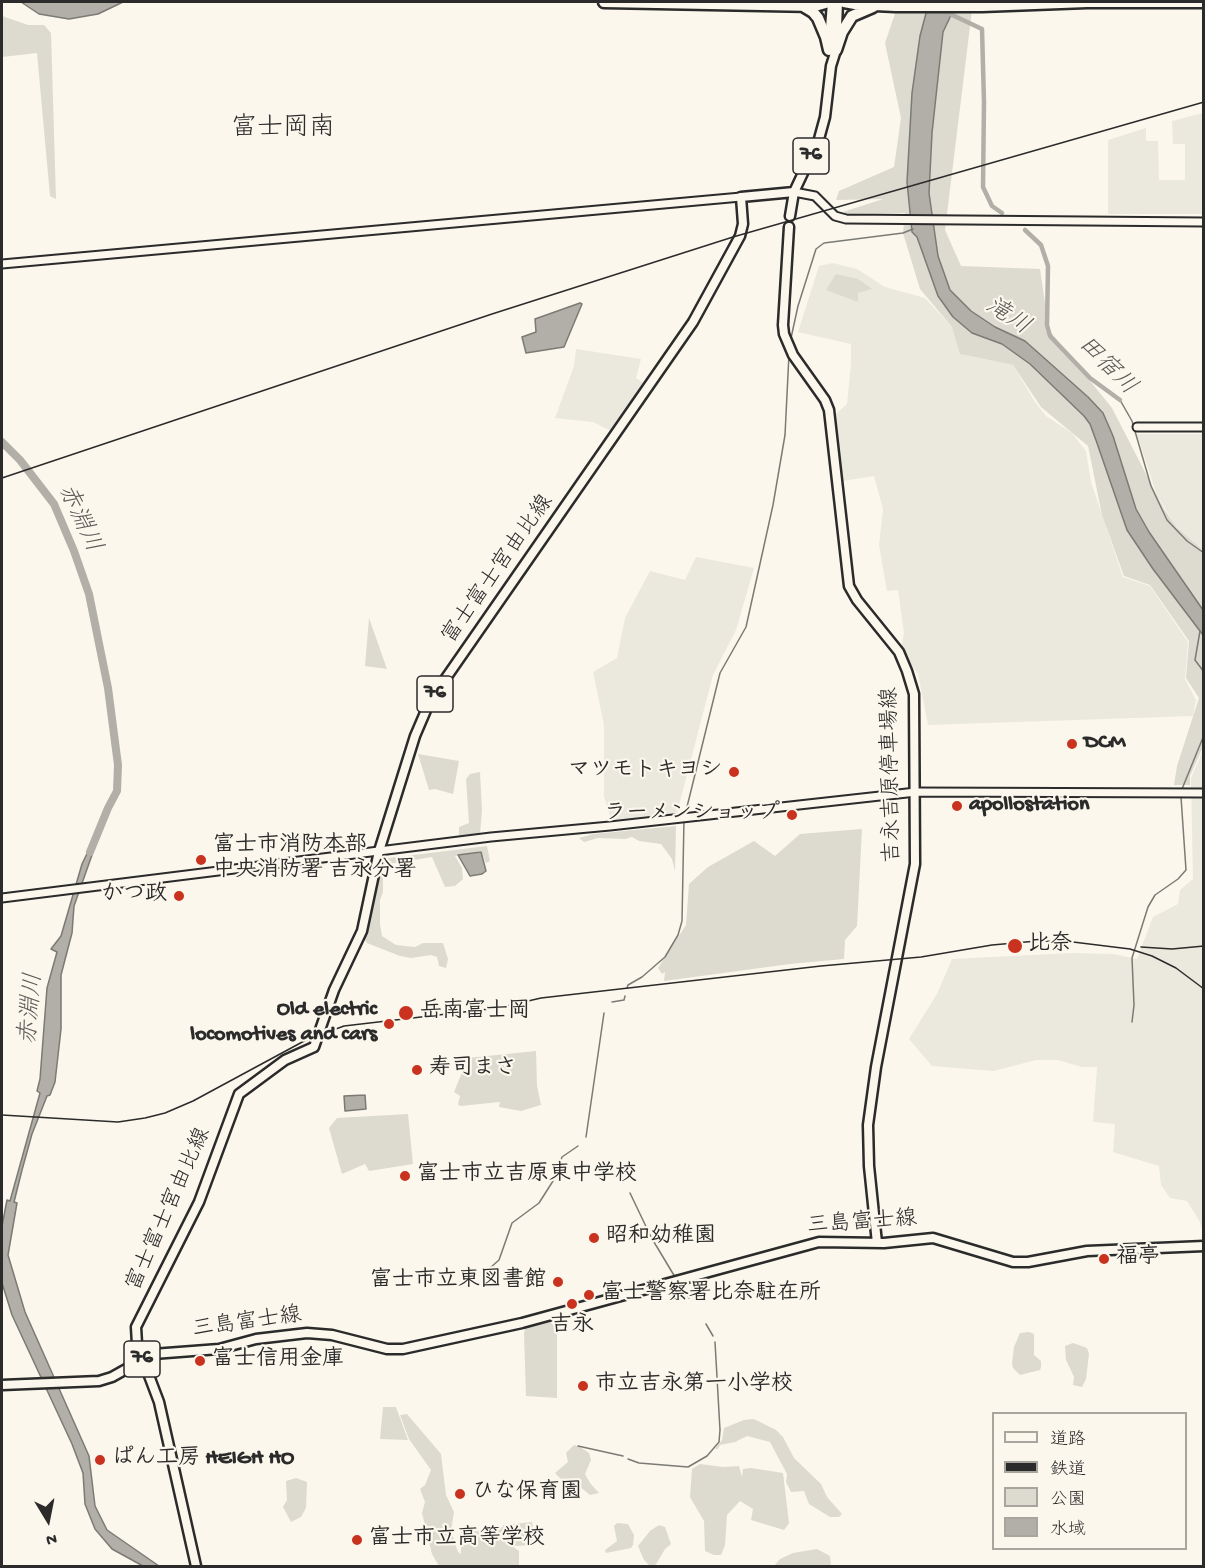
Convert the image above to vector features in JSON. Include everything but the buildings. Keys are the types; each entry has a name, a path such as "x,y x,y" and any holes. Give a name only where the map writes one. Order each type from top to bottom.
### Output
{"highway":[{"path":"604,2 802,6 815,6 830,2"},
{"path":"844,2 879,6 982,6 1087,2"},
{"path":"1071,2 1203,2"},
{"path":"802,6 818,18 832,50"},
{"path":"832,50 852,16 879,6"}],"main road":[{"name":"76","path":"830,2 832,50"},
{"name":"76","path":"741,197 794,192 819,139 825,117 838,2"},
{"path":"790,216 794,192"},
{"name":"富士富士宮由比線","path":"196,1566 159,1402 142,1359 136,1338 136,1327 198,1202 238,1094 285,1060 314,1047 334,990 362,931 379,851 415,736 429,701 693,322 740,236 743,224 741,197"},
{"name":"吉永吉原停車場線","path":"789,227 784,334 793,355 825,400 829,410 849,586 857,600 899,652 912,684 915,708 915,864 876,1067 868,1125 869,1166 877,1243"},
{"name":"三島富士線","path":"2,1385 99,1381 112,1377 153,1354 219,1349 256,1339 307,1333 320,1333 387,1349 403,1349 522,1323 805,1245 828,1242 877,1243 943,1239 1013,1262 1028,1263 1087,1251 1203,1246"}],"street":[{"path":"794,192 815,196 836,216 846,219 1203,222"},
{"path":"2,264 741,197"},
{"path":"1137,427 1203,427"},
{"path":"2,898 491,837 916,792 1203,793"}],"shaded area":[{"path":"1203,113 1203,214 1108,214 1108,140 1146,128 1146,141 1158,141 1159,180 1185,180 1185,144 1173,144 1172,121"},
{"path":"833,263 857,269 885,287 925,298 952,327 964,355 1013,365 1046,416 1072,433 1086,451 1091,482 1123,577 1150,586 1188,642 1185,679 1196,700 1193,716 928,725 918,674 901,649 904,633 898,590 887,591 879,545 883,509 874,476 843,481 836,414 847,404 851,344 798,332 819,266"},
{"path":"576,349 641,359 636,378 646,384 613,432 593,422 555,418 574,366"},
{"path":"1137,434 1203,434 1203,550 1177,529 1156,493"},
{"path":"696,557 754,568 736,630 713,675 677,813 611,820 604,796 604,725 593,672 617,658 625,618 650,571 685,580"},
{"path":"1203,750 1203,1234 1200,1222 1187,1201 1170,1198 1161,1185 1159,1166 1113,1152 1115,1124 1093,1122 1097,1067 1082,1067 1058,1060 1036,1060 994,1071 932,1066 909,1039 937,994 952,959 1073,953 1113,954 1137,959 1153,917 1178,904 1180,890 1193,879 1191,778"}],"green space":[{"path":"899,2 973,2 945,230 961,266 1040,269 1049,330 1112,408 1164,509 1177,528 1203,550 1203,747 1190,776 1190,785 1174,785 1177,766 1199,698 1186,678 1189,641 1150,585 1124,576 1102,515 1088,446 1041,407 1013,365 960,354 952,327 920,289 903,233 905,213 845,214 843,212 883,199 836,200 839,191 894,167 901,118 885,43"},
{"path":"2,16 28,25 44,25 51,33 56,199 50,196 37,53 2,57"},
{"path":"836,274 858,279 872,289 858,293 858,302 826,290"},
{"path":"369,618 387,669 365,666"},
{"path":"418,754 459,761 453,794 435,789 429,790"},
{"path":"480,772 482,810 480,834 459,836 459,827 469,823 466,779 470,774"},
{"path":"676,826 675,871 672,859 661,844 639,841 632,837 598,838 584,842 579,838 593,834"},
{"path":"862,829 857,926 845,940 844,959 664,981 665,972 662,974 658,968 686,925 689,884 708,867 754,841 775,856 800,834"},
{"path":"487,846 490,861 486,863 481,851 455,856 462,868 463,879 455,886 445,887 432,857 383,865 383,892 380,900 382,936 396,945 415,947 423,943 443,943 448,959 446,968 439,966 437,957 431,955 411,958 400,956 367,943 365,940 381,859"},
{"path":"536,1051 537,1086 541,1105 521,1111 499,1107 500,1102 460,1106 458,1104 460,1096 454,1092 468,1058"},
{"path":"408,1114 413,1164 369,1171 365,1164 342,1174 329,1128 337,1118"},
{"path":"548,1319 557,1330 557,1398 526,1396 524,1333 526,1325"},
{"path":"1020,1333 1034,1334 1034,1355 1041,1361 1041,1367 1040,1370 1020,1375 1013,1368 1014,1347"},
{"path":"1073,1343 1087,1348 1089,1354 1086,1379 1082,1387 1073,1385 1074,1377 1066,1360 1065,1346"},
{"path":"383,1407 396,1407 408,1440 380,1439"},
{"path":"407,1414 441,1454 446,1495 454,1512 451,1531 458,1552 461,1554 461,1526 467,1526 469,1532 532,1522 536,1545 512,1546 519,1551 519,1566 439,1566 432,1554 422,1513 425,1502 420,1489 425,1485 431,1470 409,1439 400,1415"},
{"path":"754,1419 776,1430 783,1437 794,1458 821,1484 827,1497 842,1514 839,1517 830,1517 809,1504 804,1491 791,1492 786,1482 787,1474 770,1442 747,1436 735,1442 720,1445 718,1449 715,1449 722,1440 724,1428 744,1420"},
{"path":"574,1445 589,1453 591,1460 585,1474 599,1493 590,1495 580,1487 576,1480 563,1481 555,1473 568,1462 566,1453"},
{"path":"700,1464 723,1467 739,1466 742,1477 743,1469 751,1468 783,1473 789,1523 784,1530 751,1520 753,1509 740,1501 727,1515 725,1545 721,1555 705,1551 704,1521 690,1497 692,1469"},
{"path":"296,1478 307,1482 306,1508 301,1517 291,1522 283,1507 287,1500 286,1481"},
{"path":"617,1523 628,1524 634,1535 633,1545 631,1548 606,1553 605,1550 617,1541 614,1526"},
{"path":"659,1525 665,1527 671,1544 665,1549 655,1566 650,1566 644,1560 638,1546 650,1531"},
{"path":"817,1549 830,1556 831,1566 774,1566 780,1559 793,1553"}],"water":[{"path":"21,2 123,2 98,14 69,19 39,14"},
{"path":"929,2 953,11 943,32 932,133 929,193 938,256 950,290 971,311 995,327 1025,341 1103,413 1113,436 1136,509 1149,532 1203,610 1203,635 1153,569 1127,530 1090,424 1084,416 1030,364 1002,344 972,333 953,317 938,296 917,237 912,232 907,182 912,93 920,36"},
{"path":"582,304 564,347 526,353 522,337 536,332 535,319"},
{"path":"94,839 92,855 74,906 72,933 61,975 61,1029 55,1082 32,1134 22,1170 14,1202 17,1203 8,1255 25,1312 89,1456 95,1506 107,1530 159,1566 143,1566 112,1549 95,1529 85,1504 83,1473 72,1444 12,1315 2,1283 2,1226 7,1200 10,1201 40,1093 37,1091 40,1079 47,988 57,952 51,949 61,936 82,864"},
{"path":"481,852 486,871 470,876 458,855"},
{"path":"365,1095 366,1109 345,1111 344,1096"}],"waterway":[{"name":"田宿川","path":"946,12 982,29 983,187 992,206 1002,213"},
{"path":"791,338 798,306 816,249 824,243 903,233 913,229"},
{"name":"田宿川","path":"1025,230 1041,245 1048,266 1047,325 1050,336 1090,378 1120,400"},
{"path":"685,815 720,673 746,627 773,505 785,435 789,354"},
{"name":"田宿川","path":"1120,400 1132,421 1151,486 1167,520 1187,541 1204,553"},
{"name":"赤淵川","path":"2,442 20,460 54,504 89,594 108,688 118,765 117,791 90,852"},
{"path":"1200,631 1195,660 1204,672"},
{"path":"1182,789 1204,735"},
{"path":"1132,1022 1134,1005 1132,958 1148,907 1155,895 1178,879 1186,870 1181,797"},
{"path":"627,988 665,957 678,935 682,921 684,819"},
{"path":"612,1002 624,1000 625,996"},
{"path":"586,1137 604,1013"},
{"path":"490,1286 487,1282 490,1268 499,1260 512,1223 539,1203 553,1181 562,1157 578,1146"},
{"path":"630,1193 651,1237 675,1277"},
{"path":"681,1286 689,1298"},
{"path":"706,1324 713,1336"},
{"path":"628,1459 639,1463 688,1467 707,1456 719,1442 715,1342"},
{"path":"578,1446 623,1456"}],"railway":[{"path":"2,478 492,314 733,237 1204,102"},
{"path":"2,1115 118,1122 165,1113 193,1101 306,1040 344,1026 498,1008 541,998 921,957 992,945 1037,941 1073,942 1130,949 1152,956 1176,968 1204,989"},
{"path":"1141,947 1172,949 1204,946"}],"place":[{"name":"DCM","path":"1072,744"},
{"name":"マツモトキヨシ","path":"734,772"},
{"name":"apollostation","path":"957,806"},
{"name":"ラーメンショップ","path":"792,815"},
{"name":"富士市消防本部 中央消防署 吉永分署","path":"201,860"},
{"name":"かつ政","path":"179,896"},
{"name":"比奈","path":"1015,946"},
{"name":"岳南富士岡","path":"406,1013"},
{"name":"Old electric locomotives and cars","path":"389,1024"},
{"name":"寿司まさ","path":"417,1070"},
{"name":"富士市立吉原東中学校","path":"405,1176"},
{"name":"昭和幼稚園","path":"594,1238"},
{"name":"福亭","path":"1104,1259"},
{"name":"富士市立東図書館","path":"558,1282"},
{"name":"富士警察署比奈駐在所","path":"589,1295"},
{"name":"吉永","path":"572,1304"},
{"name":"富士信用金庫","path":"200,1361"},
{"name":"市立吉永第一小学校","path":"583,1386"},
{"name":"ぱん工房 HEIGH HO","path":"100,1460"},
{"name":"ひな保育園","path":"460,1494"},
{"name":"富士市立高等学校","path":"357,1540"}],"district":[{"name":"富士岡南","path":"283,130"}],"water label":[{"name":"滝川","path":"1007,318"}]}
